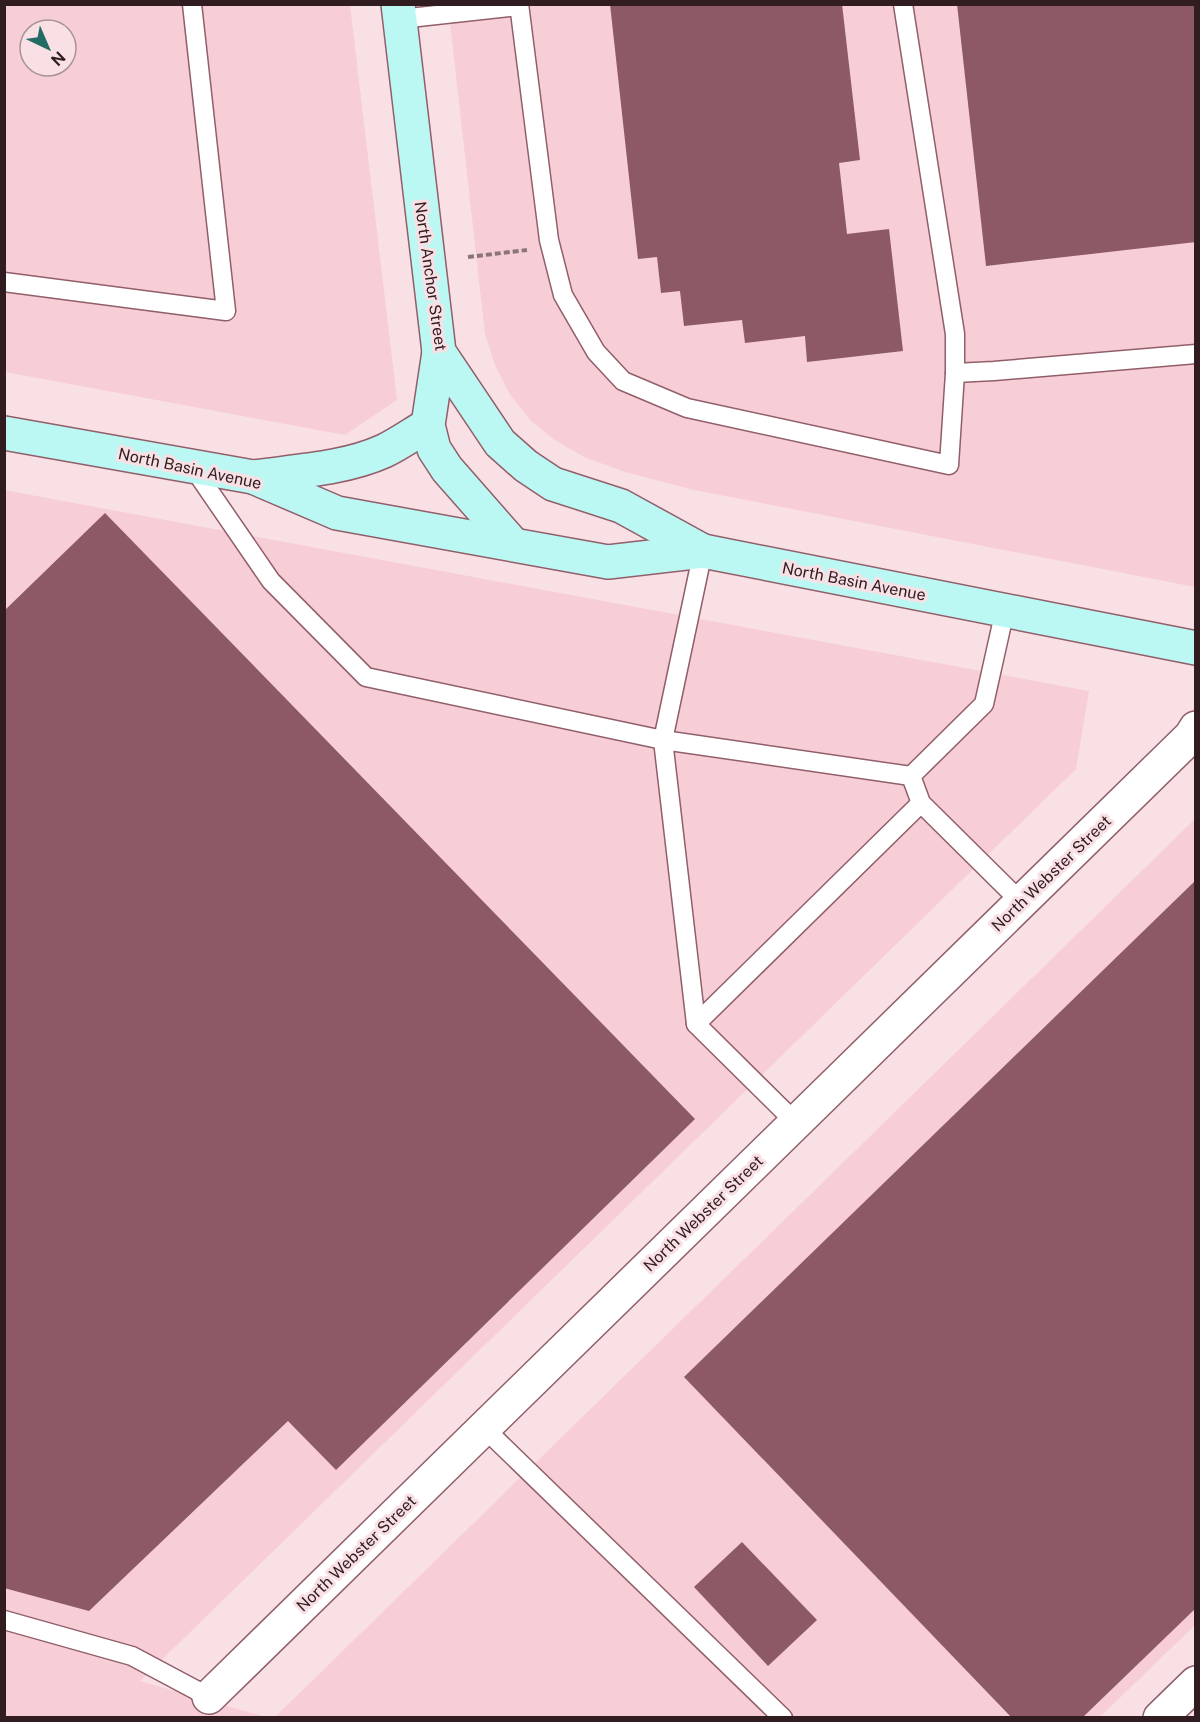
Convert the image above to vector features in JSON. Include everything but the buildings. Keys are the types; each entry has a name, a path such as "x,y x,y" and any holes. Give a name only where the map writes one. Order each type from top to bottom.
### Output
{"main road":[{"name":"North Anchor Street","path":"399,12 439,352 500,443 526,466 553,484 621,506 703,551"},
{"path":"439,352 428,425 434,449 512,543"},
{"path":"253,477 339,465 366,458 385,450 428,425"},
{"name":"North Basin Avenue","path":"4,433 253,477 337,513 608,562 703,551 1196,648"}],"street":[{"name":"North Webster Street","path":"209,1697 1191,736 1196,728"},
{"path":"1160,1718 1196,1683"}],"lane":[{"path":"4,282 226,311 192,4"},
{"path":"399,12 519,5 551,248 563,295 596,352 623,381 687,408 949,465 955,334 903,4"},
{"path":"955,373 1196,354"},
{"path":"192,466 271,581 366,677 663,740 911,776"},
{"path":"703,551 663,740 696,1024 796,1123"},
{"path":"911,776 984,704 1005,610"},
{"path":"911,776 921,803 1021,902"},
{"path":"696,1024 921,803"},
{"path":"484,1428 783,1718"},
{"path":"4,1620 132,1656 209,1697"}],"path":[{"path":"468,257 551,248"}],"shaded area":[{"path":"4,5 350,5 397,400 345,435 5,372"},
{"path":"448,5 1195,5 1195,587 694,490 625,472 584,457 553,439 530,420 509,393 495,365 485,334"},
{"path":"4,490 1089,691 1076,769 140,1681 266,1717 5,1717"},
{"path":"1195,819 1195,1625 1100,1717 274,1718"}]}
